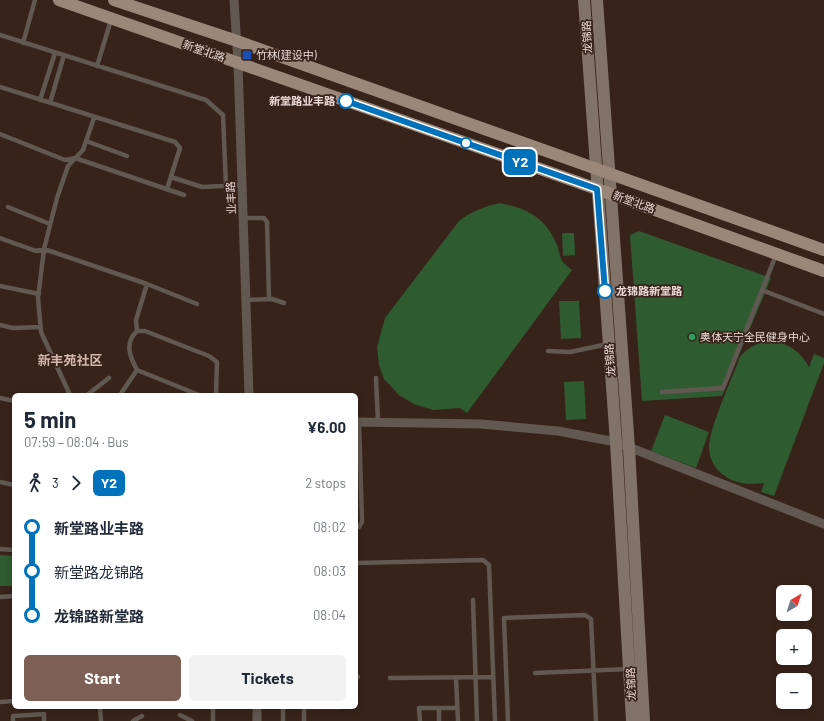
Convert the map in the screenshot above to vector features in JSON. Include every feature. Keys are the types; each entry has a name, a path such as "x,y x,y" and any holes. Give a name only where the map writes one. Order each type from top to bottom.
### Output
{"main road":[{"name":"新堂北路","path":"59,0 597,189 824,271"},
{"name":"新堂北路","path":"114,0 237,41 824,250"},
{"name":"龙锦路","path":"584,0 616,442 632,721"},
{"name":"龙锦路","path":"597,0 628,448 644,721"}],"street":[{"name":"业丰路","path":"234,0 238,63 249,393"},
{"path":"358,422 481,424 558,431 616,442 824,524"},
{"path":"257,709 257,721"}],"lane":[{"path":"23,42 35,0"},
{"path":"98,66 112,18"},
{"path":"0,35 206,100 223,116 226,186"},
{"path":"40,100 55,53"},
{"path":"50,103 64,56"},
{"path":"0,87 94,118 175,142 180,148 167,189"},
{"path":"69,393 41,332 39,294 44,249 56,198 68,166 83,150 94,118"},
{"path":"0,134 65,160 75,158 184,195"},
{"path":"86,141 127,156"},
{"path":"171,177 202,187 242,185"},
{"path":"8,207 50,224"},
{"path":"243,218 264,218 267,222 269,299"},
{"path":"0,238 36,251 44,249 147,284 197,304"},
{"path":"662,392 723,388 777,254"},
{"path":"137,331 136,320 147,284"},
{"path":"0,286 39,294"},
{"path":"762,290 824,314"},
{"path":"246,300 269,299 284,303"},
{"path":"0,326 12,328 41,327"},
{"path":"194,393 137,370 128,346 131,337 137,331 145,331 209,356 217,362 216,393"},
{"path":"711,339 743,339"},
{"path":"548,352 570,352 609,344"},
{"path":"121,393 137,370"},
{"path":"90,393 109,378"},
{"path":"376,378 378,422"},
{"path":"0,398 12,401"},
{"path":"358,442 362,522 358,527"},
{"path":"0,482 12,485"},
{"path":"0,549 12,550"},
{"path":"358,563 483,560 488,565 495,721"},
{"path":"0,597 12,596"},
{"path":"473,600 477,721"},
{"path":"508,721 504,618 585,616 591,619 596,721"},
{"path":"536,673 630,669"},
{"path":"390,678 494,677"},
{"path":"456,678 458,721"},
{"path":"0,702 12,701"},
{"path":"420,721 420,708 457,708"},
{"path":"439,708 439,721"},
{"path":"100,709 101,721"},
{"path":"213,709 213,721"},
{"path":"283,709 283,721"},
{"path":"304,709 304,721"},
{"path":"14,721 13,716 44,714 44,721"},
{"path":"180,715 192,721"},
{"path":"133,721 142,716"}],"green space":[{"path":"500,203 519,208 541,221 552,235 562,261 572,270 467,413 460,408 433,410 414,404 399,395 384,379 379,365 377,347 385,318 459,221 478,210"},
{"name":"奥体天宁全民健身中心","path":"639,231 771,278 722,396 642,401 630,235"},
{"path":"562,233 574,233 575,255 563,256"},
{"path":"559,301 579,301 581,338 561,339"},
{"path":"771,341 784,344 794,349 809,367 814,354 824,358 824,363 774,496 761,492 764,483 741,483 726,477 714,465 709,449 709,441 716,418 740,357 754,346"},
{"path":"584,381 586,419 566,420 564,382"},
{"path":"665,415 709,432 696,468 651,451"},
{"path":"0,555 12,556 12,586 0,586"}],"bus line":[{"name":"Y2","path":"346,101 597,189 605,291"}],"place":[{"name":"竹林(建设中)","path":"247,55"},
{"name":"新堂路业丰路","path":"346,101"},
{"name":"龙锦路新堂路","path":"605,291"},
{"name":"奥体天宁全民健身中心","path":"692,337"}],"district":[{"name":"新丰苑社区","path":"70,360"}]}
